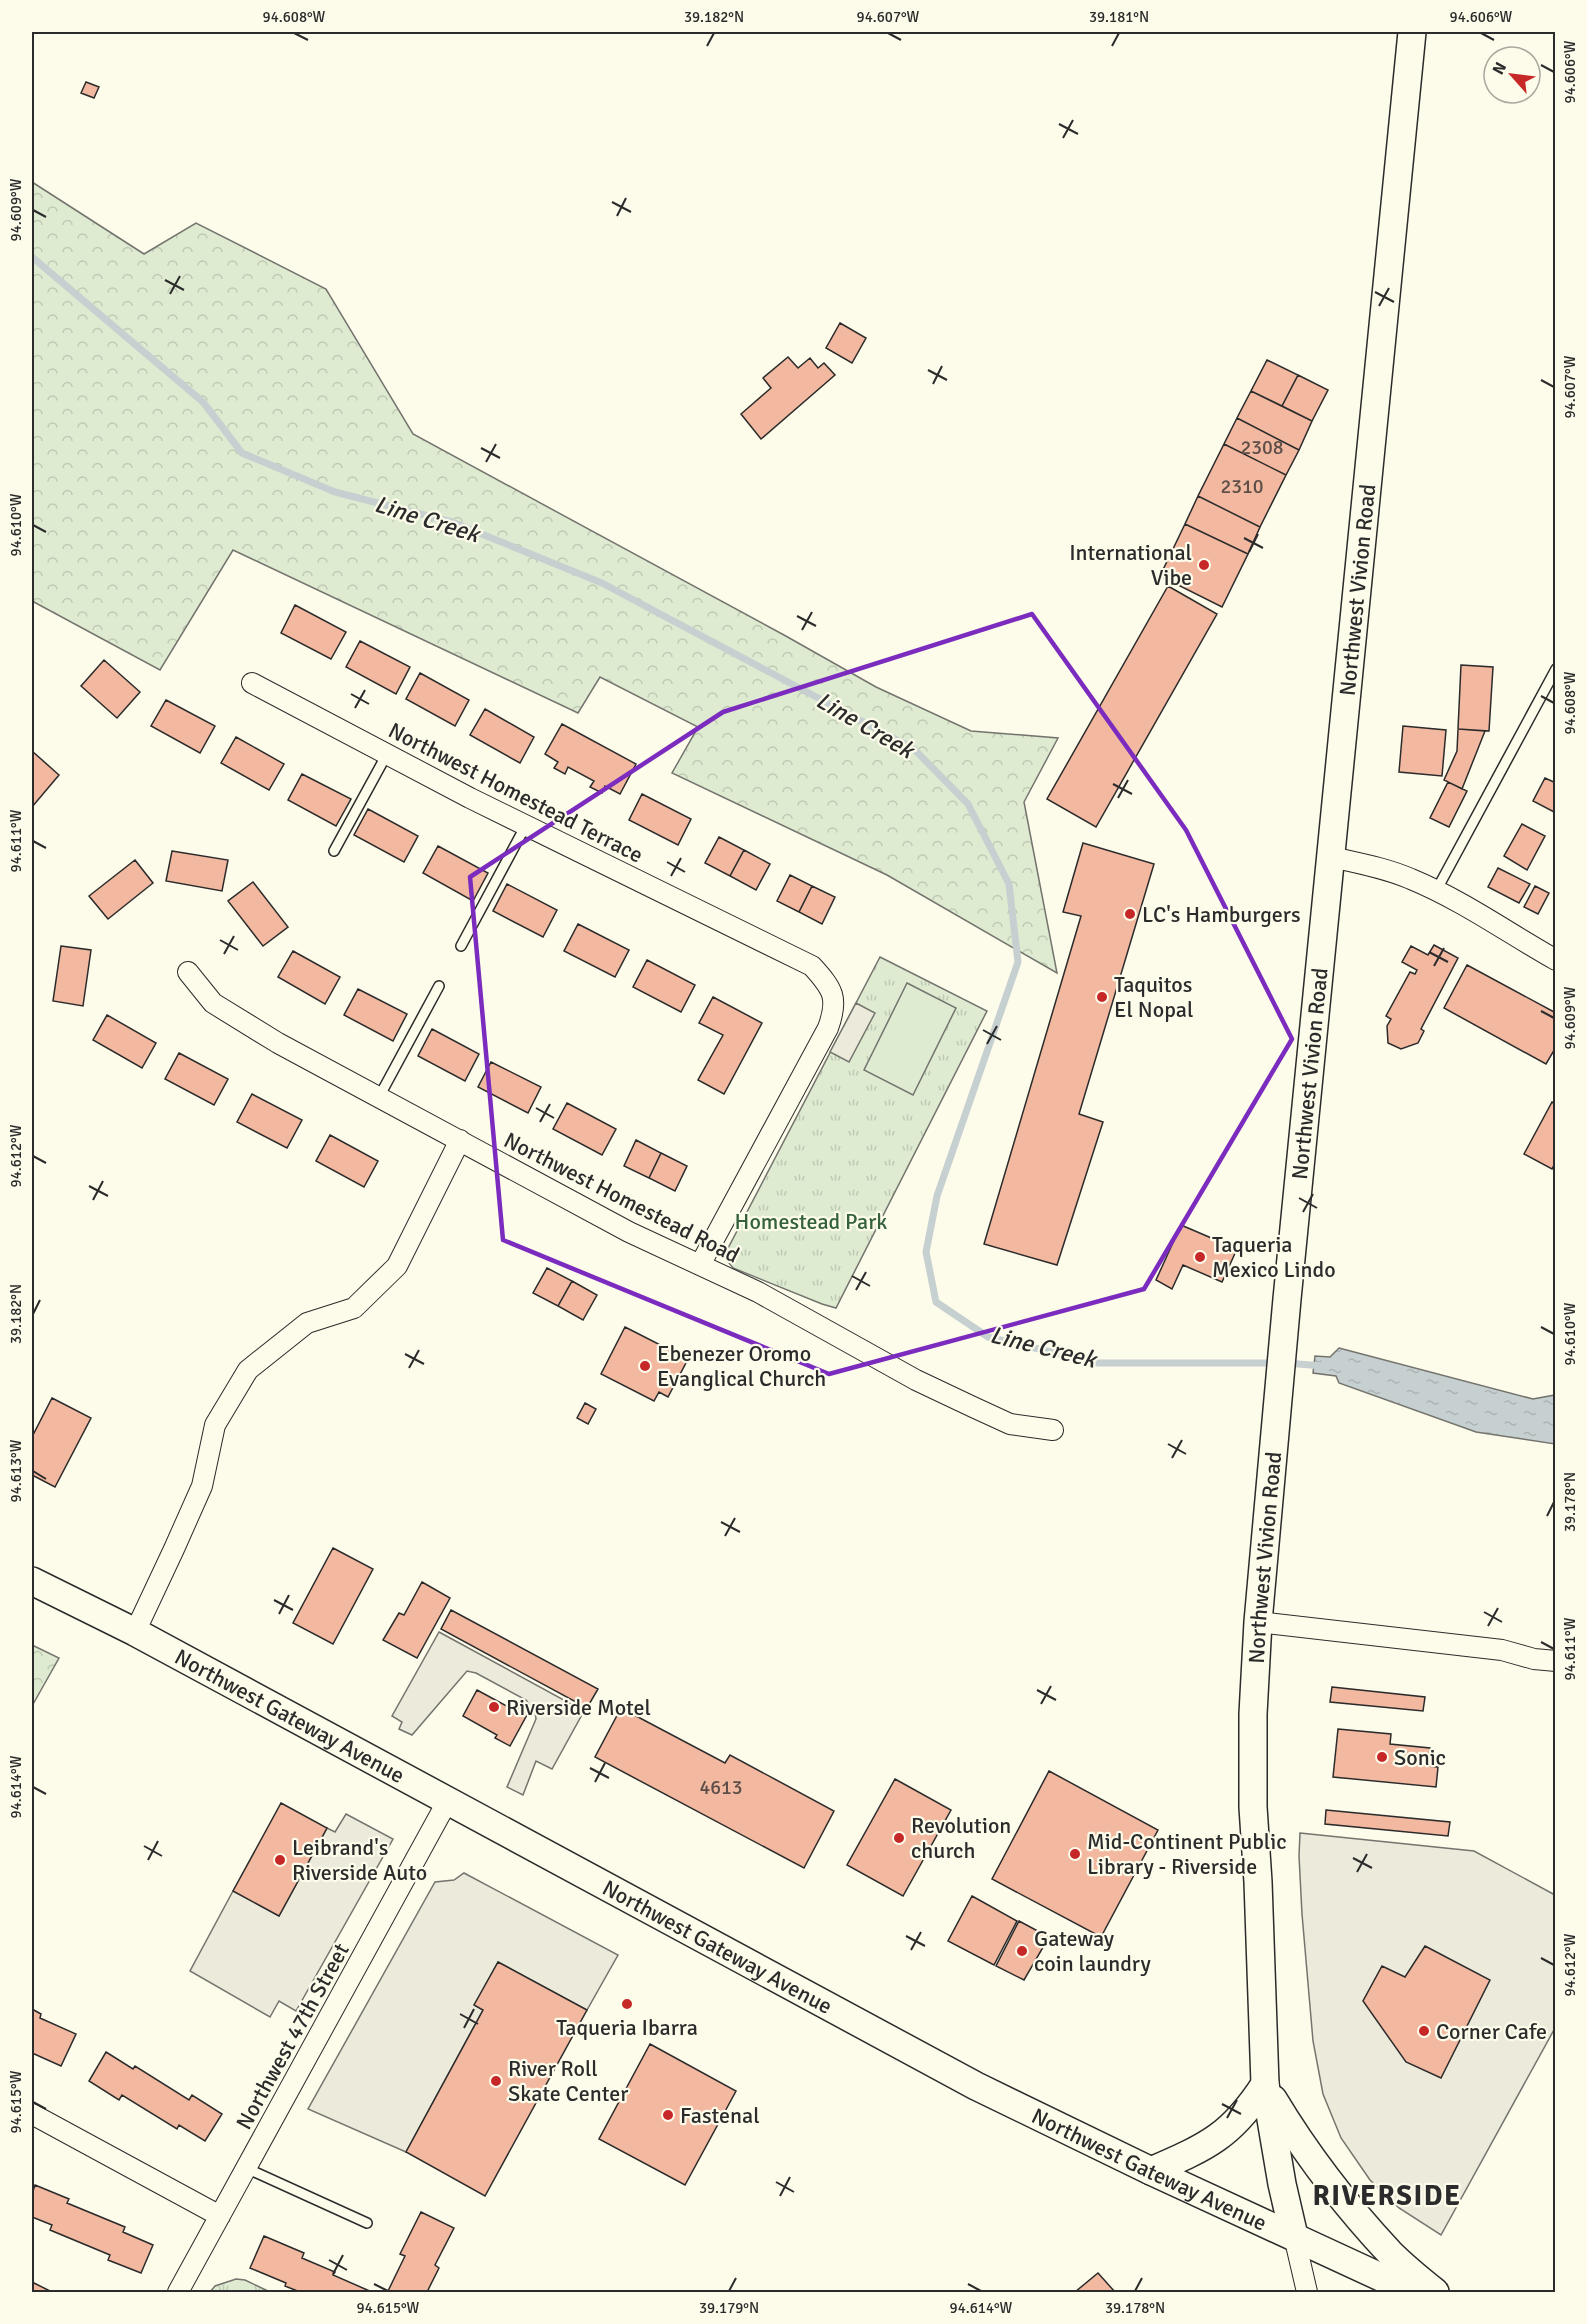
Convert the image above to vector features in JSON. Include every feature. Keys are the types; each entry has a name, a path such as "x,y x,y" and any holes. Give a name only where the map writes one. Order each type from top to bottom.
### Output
{"main road":[{"name":"Northwest Vivion Road","path":"1294,2236 1282,2184 1265,2085 1253,1808 1253,1714 1273,1443 1412,32"},
{"name":"Northwest Gateway Avenue","path":"32,1581 135,1632 976,2086 1151,2171 1413,2292"},
{"path":"1151,2171 1200,2149 1226,2132 1248,2110 1265,2085 1293,2133 1325,2176 1391,2254 1435,2292"}],"street":[{"name":"Northwest Homestead Terrace","path":"252,683 526,825 812,966 829,984 833,1014 828,1028 700,1265"},
{"path":"1332,857 1410,878 1556,960"},
{"name":"Northwest Homestead Road","path":"188,972 213,1003 278,1043 629,1232 758,1292 916,1380 973,1407 1010,1424 1053,1430"},
{"path":"135,1632 202,1486 215,1425 248,1370 307,1323 354,1308 397,1266 460,1140"},
{"path":"1258,1622 1502,1650 1534,1659 1556,1661"},
{"name":"Northwest 47th Street","path":"178,2292 447,1802"},
{"path":"32,2114 220,2216"},
{"name":"Northwest Vivion Road","path":"1294,2236 1307,2292"}],"lane":[{"path":"1436,891 1556,669"},
{"path":"334,851 387,754"},
{"path":"461,946 526,825"},
{"path":"379,1097 439,986"},
{"path":"246,2168 367,2223"}],"highlighted area":[{"path":"1032,614 1186,830 1292,1039 1144,1289 829,1374 503,1240 470,877 723,712"}],"green space":[{"path":"32,182 144,254 196,223 326,289 413,434 876,687 971,731 1058,738 1024,802 1057,973 887,875 672,773 698,727 600,677 578,713 233,550 160,670 32,601"},
{"name":"Homestead Park","path":"880,957 987,1011 836,1308 733,1268 725,1258 725,1254"},
{"path":"907,983 956,1008 913,1095 864,1070"},
{"path":"32,1645 59,1658 32,1706"},
{"path":"236,2279 245,2280 270,2292 210,2292 215,2286"}],"shaded area":[{"path":"856,1003 875,1013 849,1062 830,1052"},
{"path":"439,1632 584,1711 552,1769 536,1761 523,1795 507,1787 536,1719 535,1712 526,1700 476,1673 467,1671 412,1735 399,1729 402,1722 392,1716"},
{"path":"346,1814 393,1839 296,2011 279,2001 270,2017 190,1971 233,1891 279,1916 327,1828 335,1832"},
{"path":"1300,1833 1474,1851 1555,1895 1555,2028 1441,2235 1399,2208 1370,2180 1341,2138 1323,2094 1313,2041 1302,1914"},
{"path":"464,1873 618,1955 587,2010 498,1962 475,2005 483,2010 406,2152 308,2109 435,1882 454,1880"}],"water":[{"path":"1339,1348 1533,1399 1555,1395 1555,1444 1476,1432 1339,1383 1336,1376 1313,1373 1315,1356 1330,1357"}],"building":[{"path":"86,82 99,87 94,98 81,93"},
{"path":"840,323 866,338 852,363 826,348"},
{"path":"788,357 798,368 810,358 818,368 824,363 835,375 761,439 741,414 771,388 763,378"},
{"path":"1267,360 1298,375 1282,406 1251,391"},
{"path":"1298,375 1328,390 1312,421 1282,406"},
{"path":"1251,391 1312,421 1299,450 1237,418"},
{"path":"1237,418 1299,450 1286,475 1224,444"},
{"path":"1224,444 1286,475 1260,527 1198,496"},
{"path":"1198,496 1260,527 1248,554 1185,524"},
{"name":"International Vibe","path":"1185,524 1248,554 1222,607 1160,576"},
{"path":"1168,586 1217,614 1096,827 1047,799"},
{"path":"295,605 346,632 331,659 281,633"},
{"path":"360,641 410,667 396,694 346,667"},
{"path":"104,660 140,692 117,718 81,686"},
{"path":"1461,665 1493,667 1489,731 1458,729"},
{"path":"420,673 469,700 455,726 406,699"},
{"path":"166,700 215,726 200,753 151,726"},
{"path":"485,709 534,737 520,763 470,735"},
{"path":"562,724 636,764 620,794 605,786 602,793 590,787 594,781 568,767 565,774 554,768 558,762 545,754"},
{"path":"1403,726 1446,730 1442,776 1399,772"},
{"path":"1458,729 1485,731 1462,789 1444,780 1457,751"},
{"path":"236,737 284,764 269,790 221,763"},
{"path":"32,751 59,775 32,807"},
{"path":"302,774 351,799 336,826 288,800"},
{"path":"1545,778 1556,783 1556,813 1533,801"},
{"path":"1448,782 1467,791 1449,827 1430,818"},
{"path":"642,794 691,819 678,845 629,820"},
{"path":"368,809 418,836 404,862 354,835"},
{"path":"1522,824 1545,836 1527,870 1504,856"},
{"path":"719,837 744,850 730,876 705,863"},
{"path":"1083,843 1154,864 1079,1114 1103,1122 1057,1265 984,1244 1081,916 1063,912"},
{"path":"438,846 488,873 473,901 423,873"},
{"path":"744,850 770,864 756,890 730,876"},
{"path":"172,851 228,860 222,891 166,881"},
{"path":"135,860 153,883 108,919 89,896"},
{"path":"1498,868 1530,884 1519,903 1488,887"},
{"path":"790,875 812,886 799,912 777,901"},
{"path":"253,882 288,927 263,946 228,901"},
{"path":"507,884 557,910 543,937 493,911"},
{"path":"812,886 835,897 822,924 799,912"},
{"path":"1535,886 1549,893 1538,914 1524,907"},
{"path":"578,924 629,950 615,977 564,951"},
{"path":"1434,945 1458,958 1421,1029 1424,1031 1418,1043 1401,1049 1388,1043 1387,1026 1391,1019 1386,1016 1410,972 1415,974 1417,970 1402,962 1411,946 1428,955"},
{"path":"61,946 91,950 83,1006 53,1001"},
{"path":"293,951 340,977 325,1004 278,977"},
{"path":"647,960 695,985 681,1012 633,987"},
{"path":"1467,965 1556,1013 1556,1047 1546,1064 1444,1008"},
{"path":"358,989 407,1014 393,1041 344,1015"},
{"path":"713,997 762,1023 724,1094 698,1080 723,1035 699,1023"},
{"path":"107,1015 156,1043 142,1068 93,1040"},
{"path":"432,1029 479,1054 465,1081 418,1056"},
{"path":"179,1053 228,1079 214,1105 165,1079"},
{"path":"491,1062 541,1087 528,1113 478,1087"},
{"path":"252,1094 302,1120 287,1148 237,1122"},
{"path":"1552,1102 1556,1104 1556,1161 1552,1169 1524,1154"},
{"path":"567,1103 616,1129 602,1155 553,1129"},
{"path":"330,1135 378,1161 364,1187 316,1161"},
{"path":"636,1140 661,1153 649,1178 624,1166"},
{"path":"661,1153 687,1166 675,1191 649,1178"},
{"name":"Taqueria Mexico Lindo","path":"1181,1225 1237,1249 1222,1282 1183,1265 1172,1289 1156,1280"},
{"path":"547,1268 572,1281 558,1306 533,1293"},
{"path":"572,1281 597,1295 583,1320 558,1306"},
{"name":"Ebenezer Oromo Evanglical Church","path":"625,1327 688,1359 668,1397 659,1392 654,1401 601,1374"},
{"path":"52,1398 91,1418 55,1487 32,1475 32,1437"},
{"path":"585,1403 596,1409 588,1424 577,1418"},
{"path":"333,1548 373,1569 333,1644 293,1623"},
{"path":"422,1582 450,1598 417,1658 383,1640 399,1613 404,1615"},
{"path":"451,1610 598,1689 587,1708 441,1629"},
{"path":"1332,1687 1425,1697 1423,1711 1330,1702"},
{"path":"477,1690 512,1709 514,1706 528,1713 510,1746 495,1738 497,1735 463,1716"},
{"path":"621,1708 725,1763 730,1755 834,1811 804,1868 595,1757"},
{"name":"Sonic","path":"1338,1729 1391,1734 1390,1744 1430,1748 1428,1766 1438,1767 1436,1787 1333,1777"},
{"name":"Mid-Continent Public Library - Riverside","path":"1049,1771 1158,1830 1101,1937 992,1879"},
{"name":"Revolution church","path":"895,1779 951,1810 903,1896 847,1865"},
{"name":"Leibrand's Riverside Auto","path":"281,1803 327,1828 279,1916 233,1891"},
{"path":"1326,1810 1450,1822 1448,1836 1325,1824"},
{"path":"972,1896 1017,1921 994,1965 948,1941"},
{"name":"Gateway coin laundry","path":"1019,1921 1049,1937 1024,1980 996,1966"},
{"name":"Corner Cafe","path":"1425,1946 1490,1980 1441,2078 1406,2062 1363,2001 1382,1966 1405,1977"},
{"name":"River Roll Skate Center","path":"498,1962 587,2010 485,2196 406,2152 483,2010 474,2005"},
{"path":"32,2009 41,2014 40,2018 76,2034 61,2066 32,2053"},
{"name":"Fastenal","path":"650,2044 736,2091 685,2185 599,2139"},
{"path":"106,2052 133,2069 135,2066 189,2100 192,2095 222,2114 205,2141 179,2125 177,2129 122,2095 119,2100 89,2081"},
{"path":"35,2185 69,2199 67,2203 125,2227 123,2232 153,2245 141,2273 108,2260 110,2255 50,2230 52,2225 32,2217 32,2194"},
{"path":"421,2212 454,2228 435,2265 439,2268 427,2292 388,2291 405,2256 400,2254"},
{"path":"264,2236 304,2253 302,2258 335,2272 333,2275 372,2292 300,2292 285,2286 286,2283 250,2268"},
{"path":"1098,2273 1115,2292 1075,2292"},
{"path":"32,2282 52,2292 32,2292"}],"waterway":[{"name":"Line Creek","path":"32,257 203,402 242,453 335,492 452,522 602,583 914,749 968,804 1009,884 1018,962 937,1196 926,1252 936,1302 988,1337 1098,1363 1275,1363"},
{"name":"Line Creek","path":"1286,1363 1323,1366"}],"place":[{"name":"International Vibe","path":"1204,565"},
{"name":"LC's Hamburgers","path":"1130,914"},
{"name":"Taquitos El Nopal","path":"1102,997"},
{"name":"Taqueria Mexico Lindo","path":"1200,1257"},
{"name":"Ebenezer Oromo Evanglical Church","path":"645,1366"},
{"name":"Riverside Motel","path":"494,1707"},
{"name":"Sonic","path":"1382,1757"},
{"name":"Revolution church","path":"899,1838"},
{"name":"Mid-Continent Public Library - Riverside","path":"1075,1854"},
{"name":"Leibrand's Riverside Auto","path":"280,1860"},
{"name":"Gateway coin laundry","path":"1022,1951"},
{"name":"Taqueria Ibarra","path":"627,2004"},
{"name":"Corner Cafe","path":"1424,2031"},
{"name":"River Roll Skate Center","path":"496,2081"},
{"name":"Fastenal","path":"668,2115"}],"district":[{"name":"RIVERSIDE","path":"1387,2195"}]}
